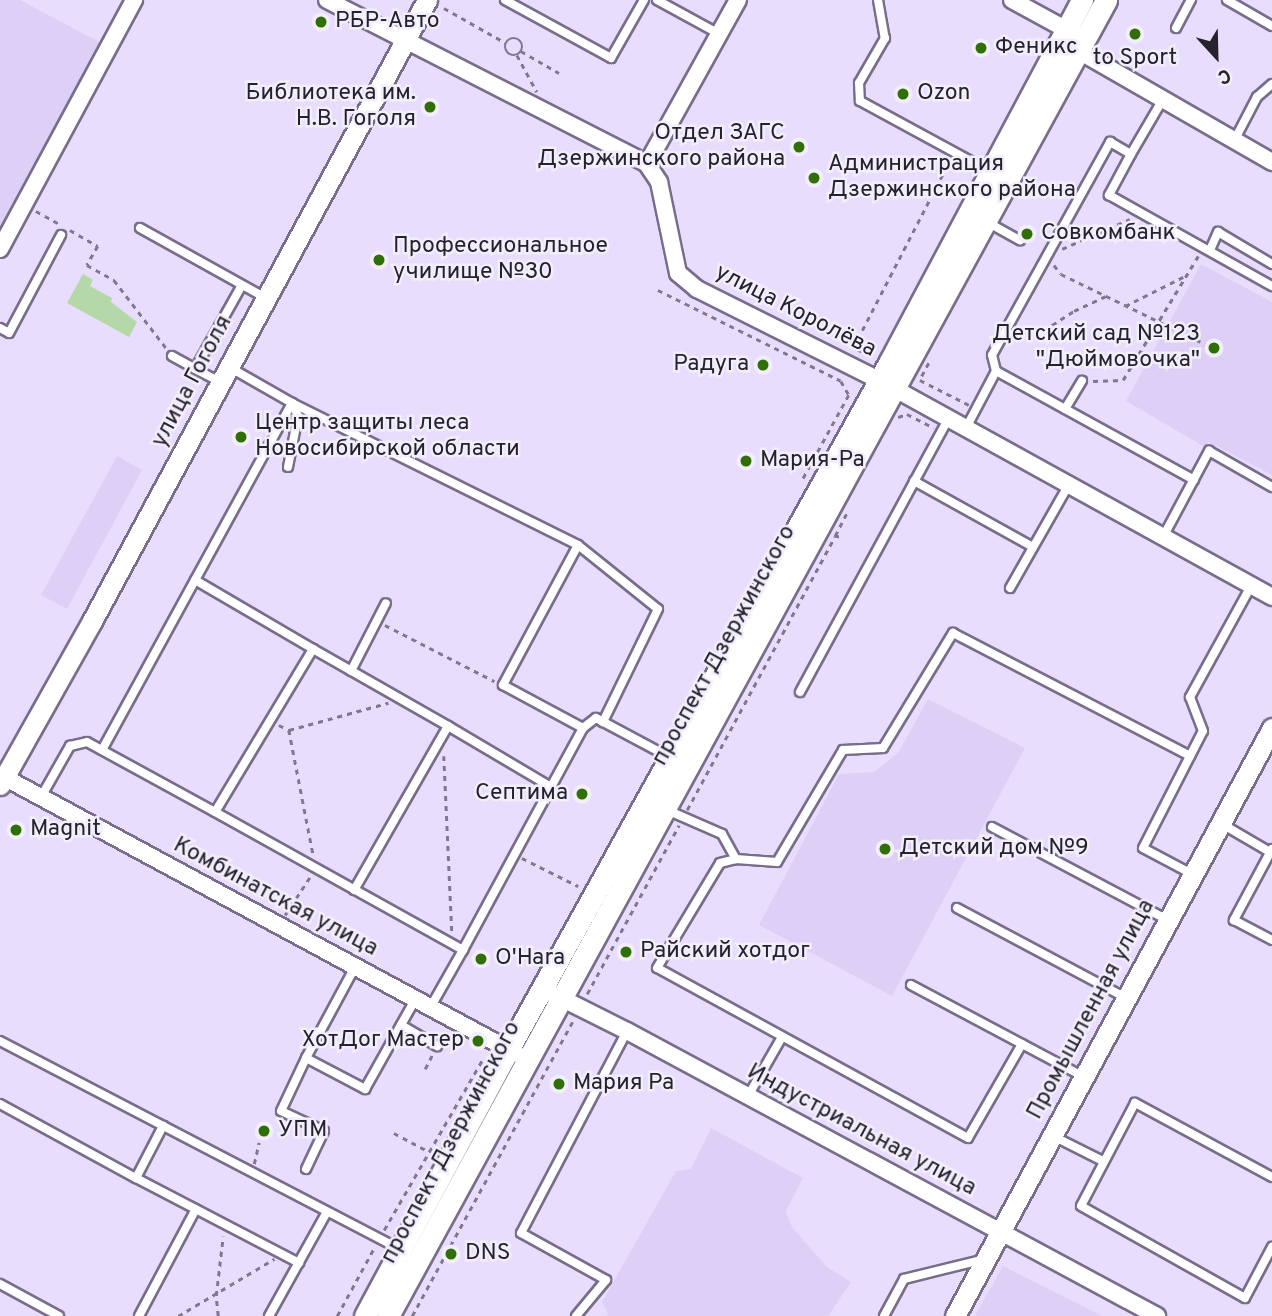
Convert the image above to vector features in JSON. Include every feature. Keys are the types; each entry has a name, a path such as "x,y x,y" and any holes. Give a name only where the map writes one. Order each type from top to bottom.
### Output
{"main road":[{"name":"проспект Дзержинского","path":"365,1316 401,1251 500,1046 562,997 671,759 887,384 987,222 1077,40 1082,0"},
{"name":"проспект Дзержинского","path":"388,1316 562,997 674,813 990,172 1106,0"}],"street":[{"path":"0,249 134,0"},
{"path":"327,0 647,164 738,0"},
{"path":"1012,0 1077,40 1162,101 1272,162"},
{"name":"улица Гоголя","path":"1,779 406,39 435,4"},
{"name":"улица Королёва","path":"647,164 659,183 678,273 697,289 887,384 944,425 966,428 1272,597"},
{"name":"Промышленная улица","path":"955,1316 1272,728"},
{"name":"Комбинатская улица","path":"1,779 41,797 528,1060"},
{"name":"Индустриальная улица","path":"562,997 1157,1316"}],"lane":[{"path":"505,0 611,58 644,0"},
{"path":"657,0 719,34"},
{"path":"876,0 885,38 859,83 860,101 990,172"},
{"path":"1176,28 1191,0"},
{"path":"1227,0 1272,26"},
{"path":"1234,141 1256,97 1272,84"},
{"path":"1162,101 1109,195 1272,286"},
{"path":"966,428 996,371 992,355 1110,142 1131,154"},
{"path":"987,222 1020,240"},
{"path":"140,228 266,298"},
{"path":"1206,249 1218,233 1272,264"},
{"path":"0,328 9,333 61,235"},
{"path":"195,369 242,285"},
{"path":"172,356 195,369 224,375 292,403 579,545 658,609 603,722"},
{"path":"996,371 1194,480"},
{"path":"1065,409 1082,381"},
{"path":"288,467 298,416 292,403"},
{"path":"102,750 292,403"},
{"path":"800,692 944,425"},
{"path":"1163,537 1209,452 1272,486"},
{"path":"914,481 1032,547"},
{"path":"1010,588 1069,484"},
{"path":"579,545 503,685 583,729"},
{"path":"195,580 551,787"},
{"path":"1192,873 1143,848 1203,731 1191,696 1251,586"},
{"path":"351,671 386,603"},
{"path":"1022,1044 968,1138 657,968 720,863 736,859 777,862 843,750 883,748 953,633 1190,756"},
{"path":"215,812 313,649"},
{"path":"430,1009 583,729 596,718 671,759"},
{"path":"354,890 447,726"},
{"path":"41,797 70,746 87,742 463,950"},
{"path":"674,813 722,834 736,859"},
{"path":"1219,823 1271,851 1234,920 1272,940"},
{"path":"992,827 1168,920"},
{"path":"957,908 1126,998"},
{"path":"306,1169 324,1131 281,1111 355,967"},
{"path":"911,985 1084,1077"},
{"path":"306,1058 365,1089 415,1000"},
{"path":"401,1024 437,1046"},
{"path":"576,1316 606,1280 521,1233 627,1031"},
{"path":"748,1096 782,1037"},
{"path":"0,1041 401,1251"},
{"path":"1272,1177 1135,1103 1081,1206 1245,1298 1272,1247"},
{"path":"0,1104 299,1263"},
{"path":"136,1178 163,1126"},
{"path":"1053,1136 1104,1161"},
{"path":"139,1316 196,1209"},
{"path":"269,1316 327,1212"},
{"path":"884,1316 904,1279 988,1258"},
{"path":"0,1284 59,1316"}],"path":[{"path":"435,4 506,43"},
{"path":"537,93 519,53 522,45 517,39 510,39 506,43 506,52 519,53 559,73"},
{"path":"870,356 853,348 954,152"},
{"path":"24,204 98,246 87,265 114,280 172,356"},
{"path":"1142,213 1046,254 1061,274 1205,344"},
{"path":"1082,381 1123,380 1206,249"},
{"path":"1125,306 1188,275"},
{"path":"658,290 841,381 849,395 803,481"},
{"path":"1035,336 1074,311 1106,296"},
{"path":"920,380 976,409"},
{"path":"895,418 907,414 944,425"},
{"path":"412,1316 562,997 837,536 847,512"},
{"path":"377,621 503,685"},
{"path":"271,720 289,730 402,700"},
{"path":"279,926 315,868 289,730"},
{"path":"442,735 452,944"},
{"path":"515,855 579,886"},
{"path":"337,1316 428,1151 500,1046"},
{"path":"394,1133 428,1151"},
{"path":"252,1172 259,1143"},
{"path":"218,1316 216,1296 224,1253 223,1223"},
{"path":"178,1316 216,1296 282,1254"}],"shaded area":[{"path":"0,0 20,0 105,45 0,230"},
{"name":"Детский сад №123 \"Дюймовочка\"","path":"1201,264 1272,302 1272,475 1209,442 1205,447 1126,401"},
{"path":"117,456 142,470 67,609 41,595"},
{"name":"Детский дом №9","path":"928,699 1025,748 892,996 759,925 839,774 874,772 898,753"},
{"path":"711,1128 803,1178 786,1211 792,1227 827,1267 851,1282 828,1316 606,1316 608,1314 602,1302 676,1171 691,1169"},
{"path":"1003,1266 1102,1316 975,1316"}],"green space":[{"path":"83,274 93,280 90,286 112,298 111,302 137,322 129,337 67,303"}],"place":[{"name":"РБР-Авто","path":"321,22"},
{"name":"to Sport","path":"1135,34"},
{"name":"Феникс","path":"981,48"},
{"name":"Ozon","path":"903,94"},
{"name":"Библиотека им. Н.В. Гоголя","path":"430,107"},
{"name":"Отдел ЗАГС Дзержинского района","path":"799,147"},
{"name":"Администрация Дзержинского района","path":"814,178"},
{"name":"Совкомбанк","path":"1027,234"},
{"name":"Профессиональное училище №30","path":"379,260"},
{"name":"Детский сад №123 \"Дюймовочка\"","path":"1214,348"},
{"name":"Радуга","path":"763,365"},
{"name":"Центр защиты леса Новосибирской области","path":"241,437"},
{"name":"Мария-Ра","path":"746,461"},
{"name":"Септима","path":"582,794"},
{"name":"Magnit","path":"16,830"},
{"name":"Детский дом №9","path":"885,849"},
{"name":"Райский хотдог","path":"626,952"},
{"name":"O'Hara","path":"481,959"},
{"name":"ХотДог Мастер","path":"478,1041"},
{"name":"Мария Ра","path":"559,1084"},
{"name":"УПМ","path":"264,1131"},
{"name":"DNS","path":"451,1254"}]}
